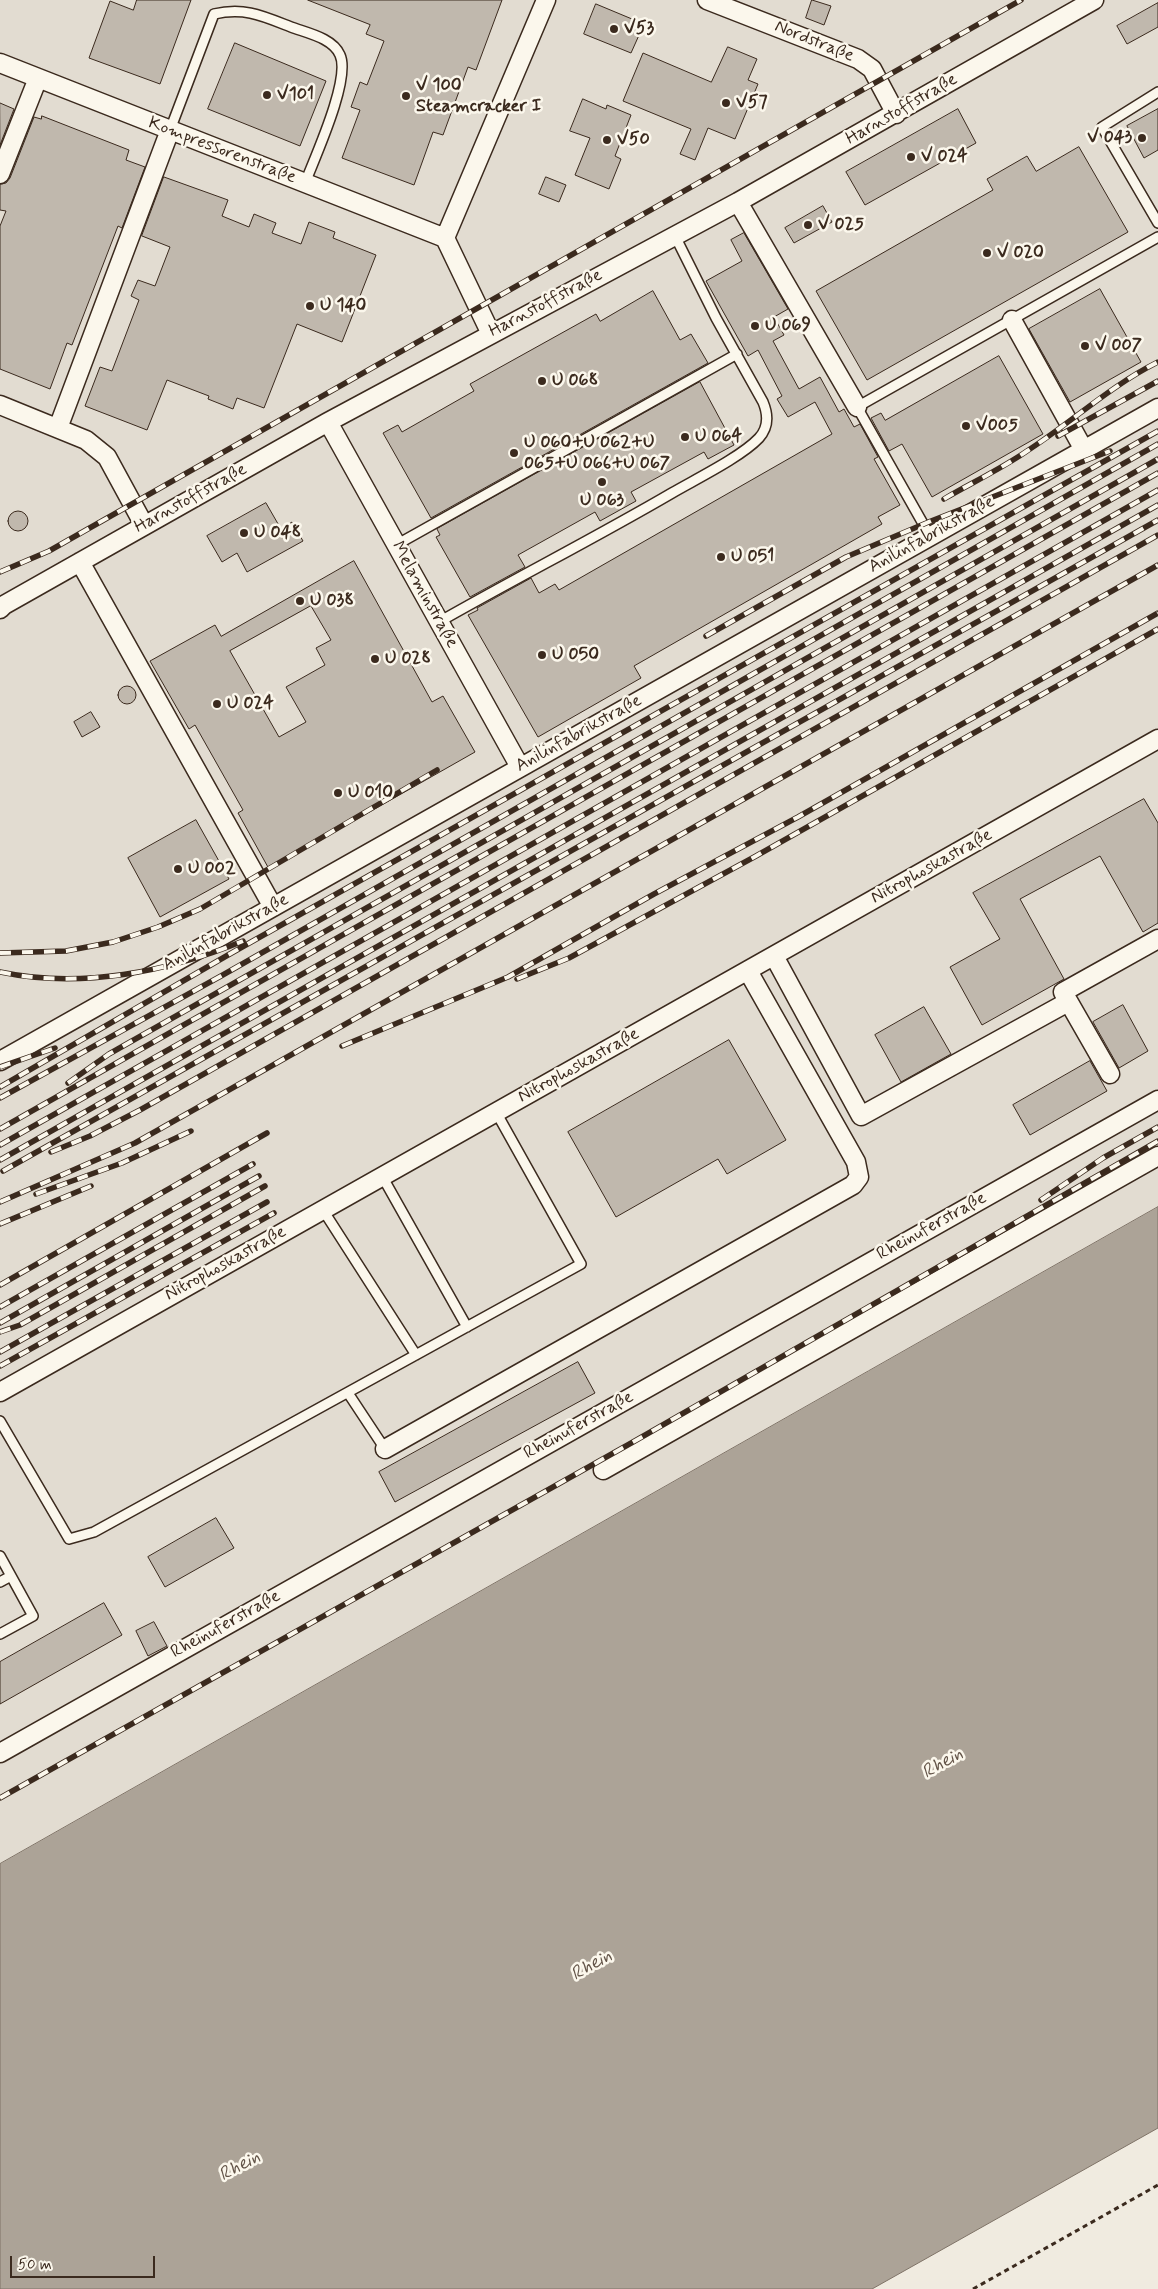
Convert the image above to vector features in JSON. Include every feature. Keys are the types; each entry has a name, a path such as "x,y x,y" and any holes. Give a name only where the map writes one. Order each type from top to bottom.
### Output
{"street":[{"path":"491,334 445,238 546,0"},
{"name":"Nordstraße","path":"707,0 858,59 872,69 896,114"},
{"name":"Harnstoffstraße","path":"0,609 144,525 328,422 738,202 1094,0"},
{"name":"Kompressorenstraße","path":"0,63 445,238"},
{"path":"0,174 38,78"},
{"path":"58,428 170,130"},
{"path":"738,202 857,407"},
{"path":"1012,320 1084,450"},
{"path":"0,405 86,440 107,457 144,525"},
{"name":"Anilinfabrikstraße","path":"0,1061 1158,408"},
{"name":"Melaminstraße","path":"328,422 520,767"},
{"path":"80,562 273,907"},
{"name":"Nitrophoskastraße","path":"0,1392 1158,739"},
{"path":"1110,1074 1063,992 1158,939"},
{"path":"774,956 861,1116"},
{"path":"384,1449 853,1185 859,1177 856,1162 748,970"},
{"path":"838,1128 1068,1002"},
{"name":"Rheinuferstraße","path":"0,1753 1158,1100"},
{"path":"603,1470 1158,1156"}],"lane":[{"path":"170,130 214,14 229,11 250,11 328,41 340,55 343,72 338,95 305,183"},
{"path":"1158,92 1102,127 1158,223"},
{"path":"439,622 605,532 719,466 759,438 766,425 766,410 716,318 675,236"},
{"path":"930,536 857,407 1158,237"},
{"path":"396,545 737,354"},
{"path":"0,1421 69,1539 94,1532 581,1264 496,1112"},
{"path":"382,1176 467,1327"},
{"path":"323,1210 416,1355"},
{"path":"348,1393 384,1449"},
{"path":"0,1556 33,1616 0,1634"},
{"path":"0,1582 11,1576"}],"path":[{"path":"974,2289 1158,2185"}],"shaded area":[{"path":"0,0 1158,0 1158,1207 0,1864"}],"water":[{"name":"Rhein","path":"1158,1207 1158,2128 872,2289 0,2289 0,1864"}],"building":[{"path":"137,0 191,0 160,84 89,58 110,1 133,10"},
{"name":"V 100 Steamcracker I","path":"308,0 502,0 476,70 468,67 443,135 433,132 414,185 342,158 360,110 351,107 360,82 367,85 384,41 366,34 370,25"},
{"path":"812,0 831,6 824,25 806,18"},
{"path":"1158,3 1158,27 1127,44 1117,26"},
{"name":"V53","path":"596,4 644,24 631,53 584,34"},
{"name":"V101","path":"235,43 326,81 300,146 208,109"},
{"path":"728,47 757,59 748,80 758,84 735,139 708,128 695,160 680,154 691,129 623,101 643,53 711,82"},
{"name":"V50","path":"583,99 606,109 607,105 631,115 615,156 621,159 609,189 575,175 590,138 570,131"},
{"path":"0,103 14,109 0,145"},
{"name":"V 024","path":"958,109 976,143 865,205 846,172"},
{"name":"V 043","path":"1158,109 1158,150 1144,158 1127,126"},
{"path":"42,116 129,150 126,160 145,167 122,228 118,226 72,345 67,343 50,389 0,369 0,226 6,211 0,210 0,184 6,183 10,178 34,117 41,119"},
{"name":"V 020","path":"1079,147 1128,232 867,380 816,291 993,190 987,179 1027,156 1036,171"},
{"name":"U 140","path":"164,177 228,200 222,216 249,227 254,214 276,223 272,233 301,244 309,222 335,232 333,238 376,255 342,342 297,324 264,408 237,398 233,409 208,399 209,396 167,380 147,430 85,406 100,367 112,371 139,300 131,296 138,280 155,286 170,247 142,236"},
{"path":"546,177 566,185 559,202 539,194"},
{"name":"V 025","path":"823,206 832,222 794,243 785,228"},
{"name":"U 051","path":"744,233 788,309 774,317 784,335 773,341 799,389 820,377 839,412 844,409 854,427 860,424 878,457 874,459 900,505 878,517 882,524 634,666 641,678 538,737 468,615 531,578 539,593 555,584 559,590 832,434 815,402 788,417 777,399 782,396 758,350 748,356 706,281 742,261 731,240"},
{"name":"V 007","path":"1100,289 1141,362 1070,402 1029,329"},
{"path":"653,291 680,340 691,334 708,363 431,518 383,433 398,425 402,432 474,391 470,384 596,314 600,321"},
{"name":"V005","path":"999,356 1043,434 932,497 902,444 889,451 871,418 881,413 885,420"},
{"path":"700,382 734,445 708,459 704,452 631,492 636,501 600,521 595,512 518,555 525,567 470,597 436,537 440,535 437,529"},
{"name":"U 048","path":"266,503 281,529 292,522 303,541 247,572 237,553 222,562 207,536"},
{"path":"18,511 25,514 28,521 25,528 18,531 11,528 8,521 11,514"},
{"path":"354,561 432,702 443,696 475,752 269,869 238,813 243,810 195,725 189,729 150,661 215,625 221,636","holes":["311,606 331,640 316,648 325,665 286,687 306,722 279,737 230,651"]},
{"path":"123,686 131,686 136,691 134,702 123,704 118,699 118,691"},
{"path":"91,712 100,727 82,737 74,722"},
{"path":"1144,799 1158,823 1158,923 1143,932 1100,856 1020,899 1064,979 982,1025 950,967 1000,939 973,893"},
{"name":"U 002","path":"196,820 229,879 160,917 128,858"},
{"path":"1123,1005 1148,1051 1119,1068 1093,1022"},
{"path":"924,1007 951,1054 901,1082 875,1035"},
{"path":"729,1040 786,1140 727,1174 718,1159 616,1217 568,1132"},
{"path":"1090,1061 1107,1091 1030,1135 1013,1105"},
{"path":"578,1362 595,1393 395,1502 379,1472"},
{"path":"216,1518 234,1548 165,1587 148,1557"},
{"path":"104,1603 122,1635 0,1704 0,1662"},
{"path":"154,1622 167,1646 148,1656 136,1631"}],"railway":[{"path":"0,572 49,551 1021,0"},
{"path":"944,499 1017,458 1107,393 1158,362"},
{"path":"1058,436 1158,381"},
{"path":"0,1087 228,955 1158,431"},
{"path":"0,1098 221,976 1158,444"},
{"path":"706,636 846,557 931,521 1110,451"},
{"path":"68,1083 109,1054 1158,459"},
{"path":"0,1129 1158,473"},
{"path":"0,1145 1158,490"},
{"path":"0,1160 1158,505"},
{"path":"3,1171 1158,520"},
{"path":"51,1152 90,1136 140,1110 1158,535"},
{"path":"0,1202 135,1143 1158,565"},
{"path":"342,1046 508,977 654,894 798,817 1158,613"},
{"path":"517,979 569,958 756,856 1158,629"},
{"path":"0,953 66,951 113,942 158,927 200,909 437,770"},
{"path":"0,972 30,977 92,978 154,969 214,952 243,941"},
{"path":"0,1067 55,1048"},
{"path":"1041,1200 1103,1158 1158,1127"},
{"path":"36,1194 122,1163 191,1131"},
{"path":"0,1285 267,1133"},
{"path":"0,1798 633,1442 1158,1141"},
{"path":"0,1307 253,1164"},
{"path":"0,1323 259,1176"},
{"path":"0,1224 91,1186"},
{"path":"0,1332 20,1325 265,1186"},
{"path":"0,1352 267,1202"},
{"path":"0,1366 274,1213"}],"place":[{"name":"V53","path":"614,29"},
{"name":"V101","path":"267,95"},
{"name":"V 100 Steamcracker I","path":"406,96"},
{"name":"V57","path":"726,103"},
{"name":"V 043","path":"1142,138"},
{"name":"V50","path":"607,140"},
{"name":"V 024","path":"911,157"},
{"name":"V 025","path":"808,225"},
{"name":"V 020","path":"987,253"},
{"name":"U 140","path":"310,306"},
{"name":"U 069","path":"755,326"},
{"name":"V 007","path":"1085,346"},
{"name":"U 068","path":"542,381"},
{"name":"V005","path":"966,426"},
{"name":"U 064","path":"685,437"},
{"name":"U 060+U 062+U 065+U 066+U 067","path":"514,453"},
{"name":"U 063","path":"602,482"},
{"name":"U 048","path":"244,533"},
{"name":"U 051","path":"721,557"},
{"name":"U 038","path":"300,601"},
{"name":"U 050","path":"542,655"},
{"name":"U 028","path":"375,659"},
{"name":"U 024","path":"217,704"},
{"name":"U 010","path":"338,793"},
{"name":"U 002","path":"178,869"}]}
